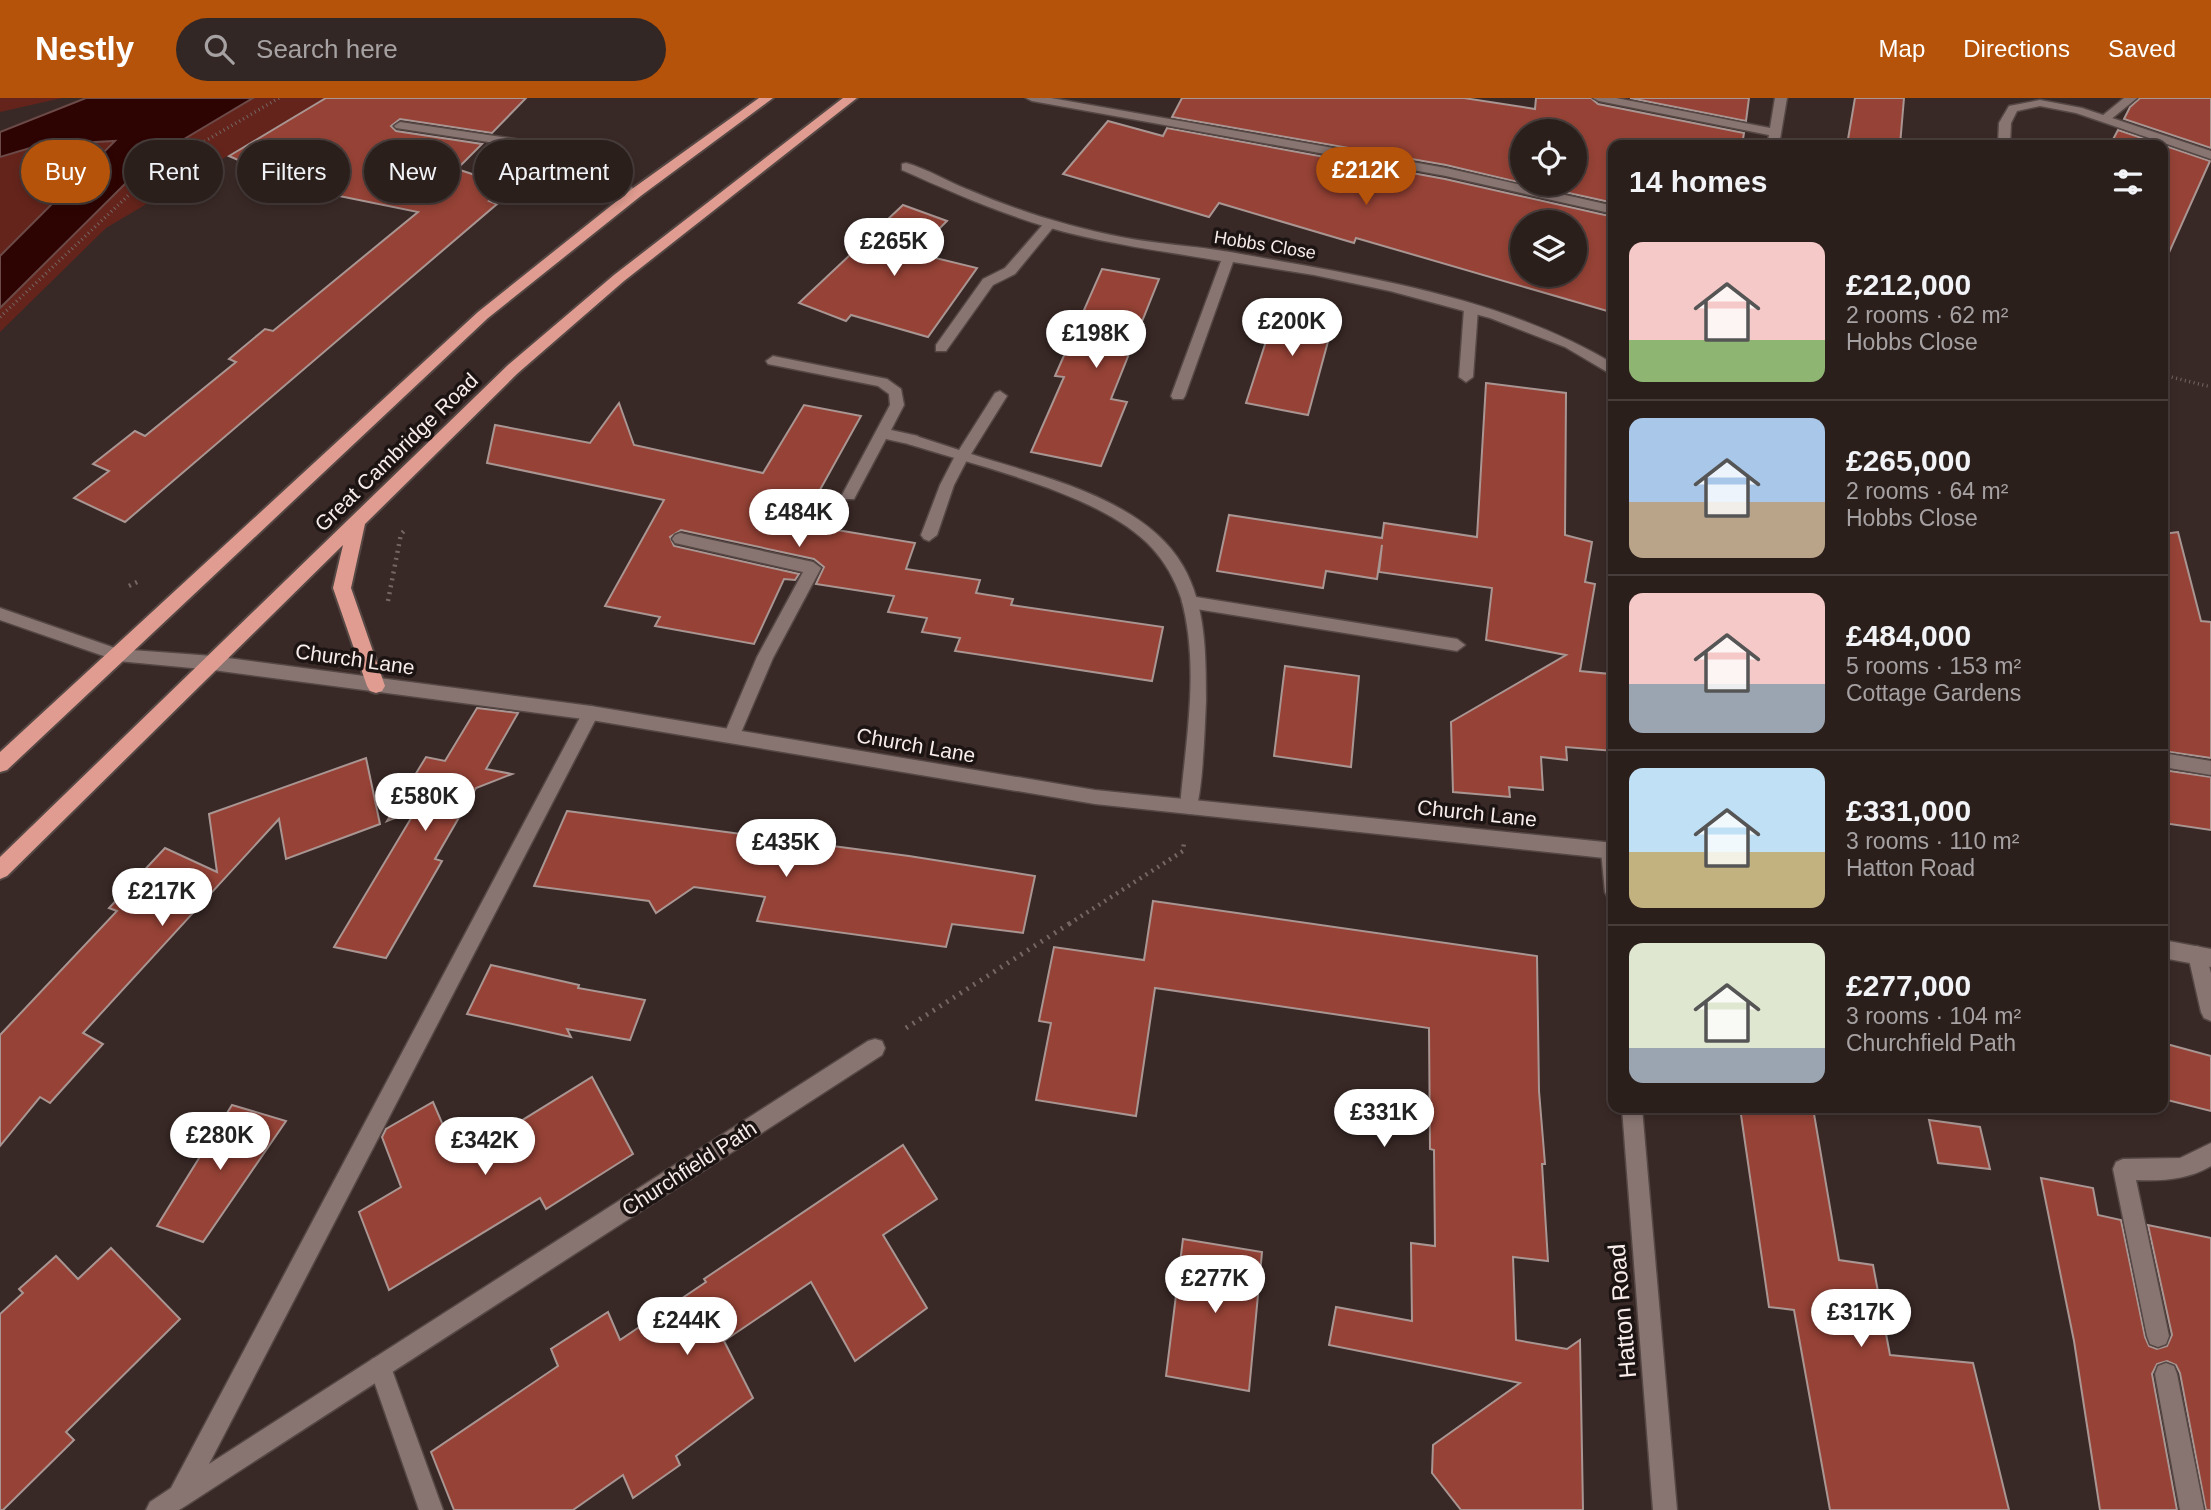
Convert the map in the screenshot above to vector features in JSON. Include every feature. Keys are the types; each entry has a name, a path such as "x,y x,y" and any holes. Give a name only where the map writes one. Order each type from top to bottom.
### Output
{"highway":[{"name":"Great Cambridge Road","path":"0,764 483,316 637,192 767,98"},
{"name":"Great Cambridge Road","path":"0,870 513,369 608,287 767,160 850,98"},
{"path":"358,520 342,588 376,686"}],"street":[{"path":"1031,98 1446,172 1608,209"},
{"path":"1599,98 1774,139 1781,98"},
{"path":"2106,118 2131,98"},
{"path":"2004,140 2005,122 2013,108 2040,103 2106,118 2211,155"},
{"path":"400,126 511,142 637,192"},
{"name":"Hobbs Close","path":"906,167 967,194 1050,224 1121,241 1228,256 1390,287 1471,309 1570,344 1608,367"},
{"path":"941,348 988,282 1010,271 1050,224"},
{"path":"1178,396 1228,256"},
{"path":"1466,377 1471,309"},
{"path":"773,361 882,382 895,392 897,405 849,495"},
{"path":"929,535 947,485 962,456 1000,397"},
{"path":"882,433 962,456 1094,503 1127,521 1157,543 1184,585 1190,602 1197,666 1189,806"},
{"path":"680,539 813,568 765,657 731,737"},
{"path":"1190,602 1457,645"},
{"path":"0,614 118,655"},
{"name":"Church Lane","path":"118,655 213,663 591,713 1095,797 1608,851"},
{"path":"179,1497 591,713"},
{"path":"2168,761 2211,768"},
{"path":"2168,949 2204,957 2211,1012"},
{"name":"Churchfield Path","path":"158,1510 875,1048"},
{"name":"Hatton Road","path":"1632,1113 1665,1510"},
{"path":"2158,1336 2123,1169 2169,1170 2197,1165 2211,1153"},
{"path":"380,1367 431,1510"},
{"path":"2166,1374 2192,1510"}],"path":[{"path":"0,317 133,191 183,154 279,98"},
{"path":"2168,376 2211,387"},
{"path":"385,612 401,534 410,524"},
{"path":"875,1048 1183,851 1189,806"}],"shaded area":[{"path":"0,98 62,98 0,112"},
{"path":"86,98 253,98 183,140 124,140 124,185 110,199 110,146 115,141 21,140 21,151 0,157 0,132"},
{"path":"253,98 325,98 254,140 237,140 237,150 223,159 223,140 183,140"},
{"path":"21,151 21,203 53,203 0,256 0,157"},
{"path":"124,185 124,203 148,203 106,228 0,332 0,308 106,203 110,203 110,199"},
{"path":"53,203 106,203 0,308 0,256"}],"building":[{"path":"326,98 526,98 492,133 400,119 391,126 396,131 456,140 364,140 364,201 350,198 350,140 256,140"},
{"path":"1182,98 1464,98 1535,109 1536,98 1591,98 1598,104 1744,133 1743,140 1608,140 1608,202 1582,196 1587,196 1587,119 1510,119 1510,180 1446,165 1172,117"},
{"path":"1630,98 1749,98 1746,121"},
{"path":"1855,98 1904,98 1900,140 1848,140"},
{"path":"2140,98 2211,98 2211,148 2124,119 2130,107"},
{"path":"1108,121 1163,136 1167,128 1445,179 1510,194 1510,196 1583,210 1510,210 1510,283 1356,238 1354,243 1219,203 1209,217 1063,174"},
{"path":"2118,130 2148,140 2113,140"},
{"path":"460,141 474,143 474,152 460,166"},
{"path":"2168,147 2210,161 2168,255"},
{"path":"237,151 237,159 229,156"},
{"path":"460,170 474,175 474,203 497,204 125,522 74,498 109,471 93,464 135,431 145,436 236,362 229,359 265,329 273,331 418,212 374,203 460,203"},
{"path":"903,205 947,221 915,253 977,268 928,337 851,315 846,321 799,303"},
{"path":"1587,211 1608,216 1608,311 1525,287 1587,287"},
{"path":"1102,269 1159,279 1111,399 1127,402 1101,466 1031,452 1064,377 1055,376"},
{"path":"1279,301 1336,312 1308,415 1246,403"},
{"path":"1486,383 1566,393 1565,535 1592,542 1585,582 1595,584 1580,671 1608,674 1608,750 1566,747 1567,760 1541,757 1543,790 1509,787 1510,797 1453,792 1451,722 1566,655 1486,640 1492,588 1379,572 1382,545 1377,579 1326,571 1323,588 1217,571 1229,515 1382,538 1384,523 1477,537"},
{"path":"619,403 634,445 763,473 804,405 861,416 801,524 915,543 906,569 980,580 976,593 1013,599 1011,605 1163,627 1152,681 955,651 960,638 922,632 927,618 888,612 894,596 816,584 824,567 814,559 681,530 670,537 674,546 799,574 795,580 784,579 754,644 655,626 660,617 605,606 664,500 487,463 495,425 590,443"},
{"path":"2178,532 2201,621 2211,622 2211,758 2168,752 2168,533"},
{"path":"1285,666 1359,676 1351,767 1274,756"},
{"path":"477,708 518,713 486,769 512,774 476,788 435,859 442,861 386,958 334,947 416,810 387,821 426,757 445,761"},
{"path":"366,758 380,824 286,859 279,819 83,1033 103,1044 50,1103 40,1097 0,1146 0,1035 117,911 109,908 165,848 217,872 209,814"},
{"path":"2168,771 2211,777 2211,830 2168,824"},
{"path":"567,811 909,856 1035,876 1023,933 952,924 946,947 757,921 765,897 694,887 656,913 649,901 534,886"},
{"path":"1153,901 1537,956 1539,1091 1545,1164 1542,1164 1548,1261 1513,1257 1516,1340 1567,1349 1580,1340 1583,1510 1461,1510 1432,1473 1433,1445 1520,1383 1329,1345 1336,1307 1412,1321 1411,1243 1435,1246 1434,1150 1430,1149 1429,1028 1155,988 1136,1116 1036,1100 1051,1023 1039,1021 1054,947 1144,960"},
{"path":"491,965 579,985 578,988 645,1000 630,1040 567,1029 571,1037 467,1014"},
{"path":"2168,1044 2211,1056 2211,1111 2168,1100"},
{"path":"592,1077 633,1154 546,1209 540,1198 389,1290 359,1212 401,1187 382,1137 386,1129 433,1102 458,1160"},
{"path":"232,1105 286,1121 203,1242 157,1226"},
{"path":"1741,1113 1814,1113 1839,1260 1873,1265 1890,1355 1973,1363 2009,1510 1830,1510 1794,1310 1769,1307"},
{"path":"1929,1120 1980,1127 1990,1169 1938,1163"},
{"path":"903,1145 937,1199 883,1235 927,1308 855,1361 811,1282 724,1341 753,1398 676,1456 680,1465 633,1498 623,1475 573,1510 454,1510 431,1452 558,1366 551,1349 608,1312 620,1340 706,1282 704,1279"},
{"path":"2041,1178 2093,1188 2098,1215 2121,1220 2145,1337 2149,1346 2157,1349 2167,1346 2172,1335 2148,1225 2211,1238 2211,1510 2206,1510 2180,1373 2176,1365 2167,1361 2157,1364 2152,1374 2177,1510 2100,1510 2074,1341"},
{"path":"1183,1239 1262,1252 1249,1391 1166,1376"},
{"path":"111,1248 180,1319 66,1432 74,1440 0,1510 0,1314 23,1293 19,1289 56,1256 78,1279"}]}
